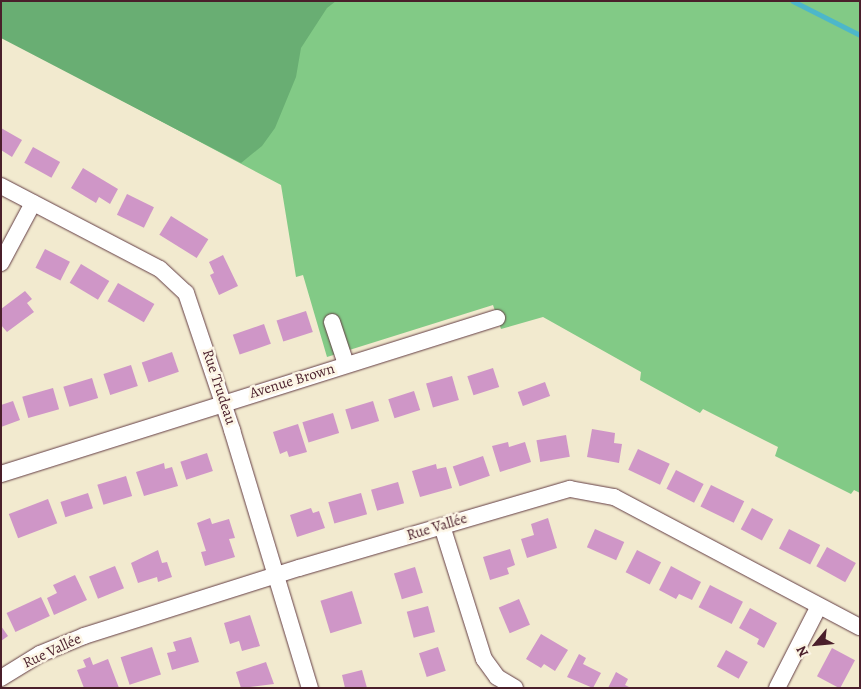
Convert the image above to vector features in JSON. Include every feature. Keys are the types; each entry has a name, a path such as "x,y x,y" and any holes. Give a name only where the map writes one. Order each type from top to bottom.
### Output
{"street":[{"name":"Rue Trudeau","path":"1,186 160,268 180,285 195,311 310,688"},
{"path":"1,263 33,202"},
{"name":"Avenue Brown","path":"1,474 224,402 497,318"},
{"path":"332,322 346,364"},
{"name":"Rue Vallée","path":"1,678 40,654 69,641 556,491 586,489 614,497 860,627"},
{"path":"442,526 484,659 497,677 515,688"},
{"path":"776,688 819,606"}],"green space":[{"path":"1,1 860,1 860,493 854,490 851,494 775,456 778,447 703,409 700,413 640,380 641,372 543,317 501,329 493,305 327,357 303,275 296,277 281,185 1,36"},
{"path":"1,1 336,1 327,8 301,48 296,77 275,128 262,146 241,163 1,38"}],"building":[{"path":"1,128 22,140 12,157 1,150"},
{"path":"33,147 60,162 51,178 24,163"},
{"path":"83,168 118,189 110,204 99,197 96,203 71,188"},
{"path":"127,194 154,207 144,228 117,215"},
{"path":"171,216 208,239 197,258 159,235"},
{"path":"45,249 70,262 60,280 35,268"},
{"path":"223,255 238,286 219,295 210,275 214,273 209,262"},
{"path":"81,264 109,281 98,300 70,283"},
{"path":"118,283 154,304 144,322 108,301"},
{"path":"25,291 32,299 27,303 34,312 7,332 1,325 1,309"},
{"path":"306,311 313,332 283,342 277,321"},
{"path":"264,324 271,344 240,355 233,335"},
{"path":"172,352 179,372 149,382 142,362"},
{"path":"131,365 138,386 110,395 103,374"},
{"path":"493,368 499,387 474,395 467,376"},
{"path":"452,376 459,400 433,407 426,383"},
{"path":"92,378 98,398 69,407 63,387"},
{"path":"545,382 550,396 523,406 518,392"},
{"path":"53,388 59,409 28,418 22,397"},
{"path":"414,391 420,410 395,418 388,399"},
{"path":"13,401 20,420 1,427 1,405"},
{"path":"373,401 379,421 351,430 345,409"},
{"path":"333,413 339,433 309,442 302,422"},
{"path":"298,424 307,452 289,457 287,451 280,454 273,432"},
{"path":"592,429 615,433 614,443 622,444 619,463 587,457"},
{"path":"566,435 570,457 540,462 536,440"},
{"path":"508,442 509,447 525,442 531,462 500,472 492,446"},
{"path":"638,449 670,464 660,485 628,470"},
{"path":"207,453 213,471 186,480 180,462"},
{"path":"483,456 490,476 460,486 453,466"},
{"path":"164,463 165,469 172,467 178,486 144,496 136,472"},
{"path":"436,464 437,469 446,467 452,488 420,497 412,471"},
{"path":"676,470 704,484 694,503 666,489"},
{"path":"126,476 132,496 103,505 97,485"},
{"path":"398,482 404,503 377,511 371,490"},
{"path":"711,485 744,501 734,523 700,507"},
{"path":"88,493 93,508 65,517 60,502"},
{"path":"361,493 367,514 334,524 328,502"},
{"path":"48,499 57,523 18,538 9,514"},
{"path":"311,508 313,513 319,511 325,528 297,537 290,515"},
{"path":"752,508 773,519 762,540 741,529"},
{"path":"210,518 212,524 229,519 235,538 229,539 235,557 205,566 201,552 206,551 197,523"},
{"path":"548,518 557,548 527,558 521,539 534,535 531,524"},
{"path":"595,529 624,542 616,560 587,547"},
{"path":"789,529 820,545 810,564 779,549"},
{"path":"827,547 856,563 845,582 816,566"},
{"path":"510,549 515,565 507,568 509,574 490,580 483,557"},
{"path":"158,550 162,563 167,562 172,577 158,582 157,577 138,583 131,563"},
{"path":"637,550 661,562 650,585 626,572"},
{"path":"115,566 124,588 98,599 89,576"},
{"path":"671,566 701,582 692,600 679,594 676,599 659,590"},
{"path":"415,567 423,593 402,599 394,573"},
{"path":"75,575 87,600 54,615 47,598 57,593 53,585"},
{"path":"710,585 743,602 732,624 699,607"},
{"path":"352,591 362,624 330,633 320,601"},
{"path":"41,597 50,616 15,632 7,613"},
{"path":"519,599 530,625 510,633 499,608"},
{"path":"428,606 435,632 414,638 407,612"},
{"path":"750,608 777,623 764,648 757,644 759,639 739,628"},
{"path":"250,615 260,646 242,651 239,641 230,644 224,623"},
{"path":"1,626 8,636 1,641"},
{"path":"541,634 568,650 555,671 544,664 541,668 526,659"},
{"path":"191,637 199,662 172,670 167,653 176,651 173,642"},
{"path":"152,647 161,675 130,685 121,657"},
{"path":"438,647 446,671 427,677 419,653"},
{"path":"832,648 855,660 840,688 817,676"},
{"path":"726,650 748,662 739,679 717,667"},
{"path":"579,654 586,658 583,664 601,673 593,688 567,677"},
{"path":"90,657 93,665 108,659 119,688 84,688 77,670 86,667 83,660"},
{"path":"266,662 274,684 241,688 236,672"},
{"path":"362,670 367,688 345,688 342,675"},
{"path":"616,672 628,679 625,685 631,688 608,688"}],"waterway":[{"path":"793,1 860,35"}]}
